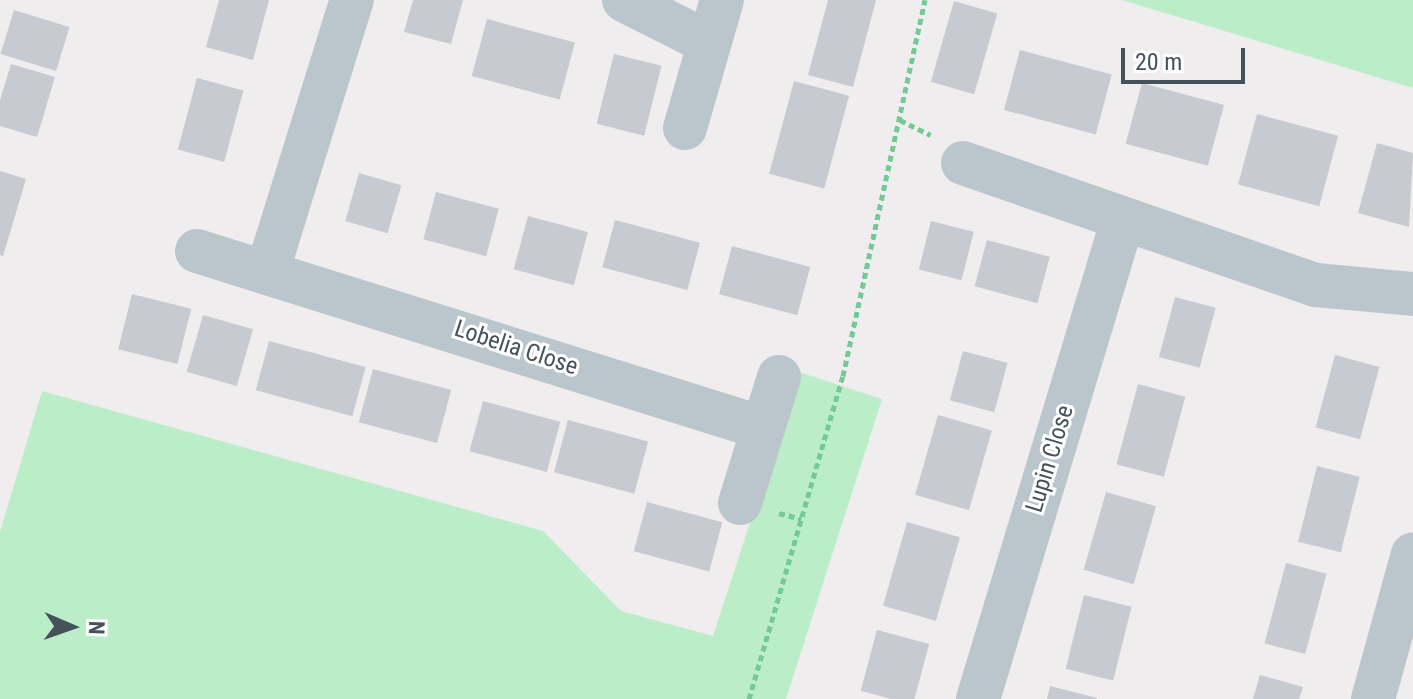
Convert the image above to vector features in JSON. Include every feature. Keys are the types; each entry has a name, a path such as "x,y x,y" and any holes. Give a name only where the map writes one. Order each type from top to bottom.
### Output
{"street":[{"path":"268,269 352,0"},
{"path":"624,0 709,43"},
{"path":"685,128 722,0"},
{"path":"963,163 1316,285 1413,294"},
{"name":"Lupin Close","path":"978,699 1123,219"},
{"name":"Lobelia Close","path":"197,251 268,269 763,428"},
{"path":"740,503 779,377"},
{"path":"1373,699 1413,554"}],"path":[{"path":"749,699 843,376 925,0"}],"green space":[{"path":"1122,0 1413,0 1413,88"},
{"path":"799,372 882,399 786,699 0,699 0,532 42,391 543,531 621,611 713,636"}],"building":[{"path":"219,0 269,0 253,60 206,47"},
{"path":"413,0 463,0 451,44 404,32"},
{"path":"828,0 876,0 853,87 808,75"},
{"path":"954,1 997,13 974,94 931,82"},
{"path":"14,10 69,27 56,71 1,54"},
{"path":"487,19 575,43 560,100 472,76"},
{"path":"1020,50 1112,75 1096,134 1004,110"},
{"path":"614,54 662,66 644,136 597,124"},
{"path":"11,64 55,77 37,137 0,126 0,100"},
{"path":"197,78 243,90 224,162 178,149"},
{"path":"794,81 849,96 824,188 769,174"},
{"path":"1142,83 1224,105 1208,166 1126,144"},
{"path":"1257,114 1338,136 1319,206 1238,185"},
{"path":"1377,143 1413,153 1409,227 1358,213"},
{"path":"0,171 26,179 3,256 0,255"},
{"path":"359,173 401,185 388,233 345,221"},
{"path":"436,192 499,209 486,256 423,239"},
{"path":"528,216 588,232 574,285 514,269"},
{"path":"615,220 700,243 687,290 602,267"},
{"path":"931,221 974,232 962,280 919,270"},
{"path":"987,240 1050,257 1037,303 975,286"},
{"path":"732,246 810,267 797,315 719,294"},
{"path":"132,294 191,309 177,364 118,349"},
{"path":"1175,297 1216,308 1200,368 1159,357"},
{"path":"203,315 253,329 237,386 187,372"},
{"path":"269,341 366,367 352,416 256,390"},
{"path":"963,351 1007,363 994,412 950,400"},
{"path":"1335,355 1379,367 1360,439 1316,427"},
{"path":"373,369 451,390 437,443 359,422"},
{"path":"1138,384 1185,397 1164,477 1117,464"},
{"path":"483,401 560,422 547,472 470,451"},
{"path":"938,415 992,430 969,510 915,495"},
{"path":"568,420 648,441 634,494 554,472"},
{"path":"1317,466 1360,477 1341,552 1298,542"},
{"path":"1106,492 1156,506 1134,584 1084,570"},
{"path":"647,502 722,522 709,571 634,551"},
{"path":"907,522 960,537 936,621 883,606"},
{"path":"1286,563 1327,574 1305,654 1265,643"},
{"path":"1084,595 1132,607 1113,681 1066,669"},
{"path":"877,630 929,644 914,699 891,699 861,691"},
{"path":"1260,675 1303,687 1299,699 1253,699"},
{"path":"1050,686 1097,698 1097,699 1047,699"}]}
